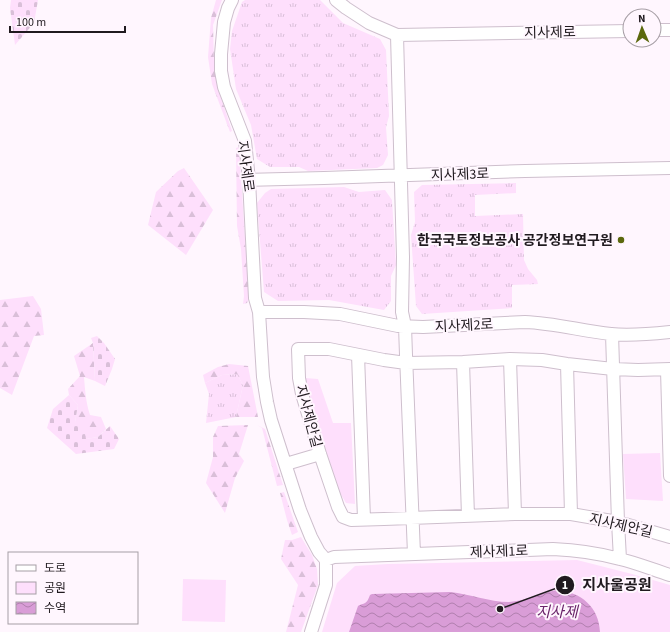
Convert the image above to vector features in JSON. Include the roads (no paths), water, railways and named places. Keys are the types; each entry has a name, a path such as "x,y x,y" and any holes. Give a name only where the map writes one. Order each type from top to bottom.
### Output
{"street":[{"name":"지사제로","path":"232,0 224,22 221,54 222,70 224,87 245,141 250,180 255,298 259,312 263,377 266,396 271,420 300,510 311,537 319,552 326,560"},
{"name":"지사제로","path":"336,0 369,24 397,35 622,31"},
{"path":"397,35 403,269 402,312 405,326 414,554"},
{"name":"지사제3로","path":"250,180 670,168"},
{"name":"지사제2로","path":"259,312 340,314 398,326 423,327 525,322 612,334 670,332"},
{"path":"612,334 620,559"},
{"name":"지사제안길","path":"670,476 668,369 613,369 542,360 510,359 464,362 406,363 329,349 298,350 299,378 302,394 320,454 338,507 344,518 351,520 412,519 515,514 571,514 618,522 670,537"},
{"path":"358,355 364,519"},
{"path":"510,359 515,514"},
{"path":"464,362 468,516"},
{"name":"지사제안길","path":"567,364 571,514"},
{"path":"286,464 320,454"},
{"name":"제사제1로","path":"326,560 334,557 553,550 586,552 620,559 670,576"},
{"path":"311,632 326,584 326,560"}],"water":[{"name":"지사제","path":"557,590 574,594 587,602 596,615 600,632 349,632 358,606 366,603 372,594 450,592 494,601 509,602"}],"place":[{"name":"한국국토정보공사 공간정보연구원","path":"621,240"},
{"name":"지사울공원","path":"500,609"}]}
